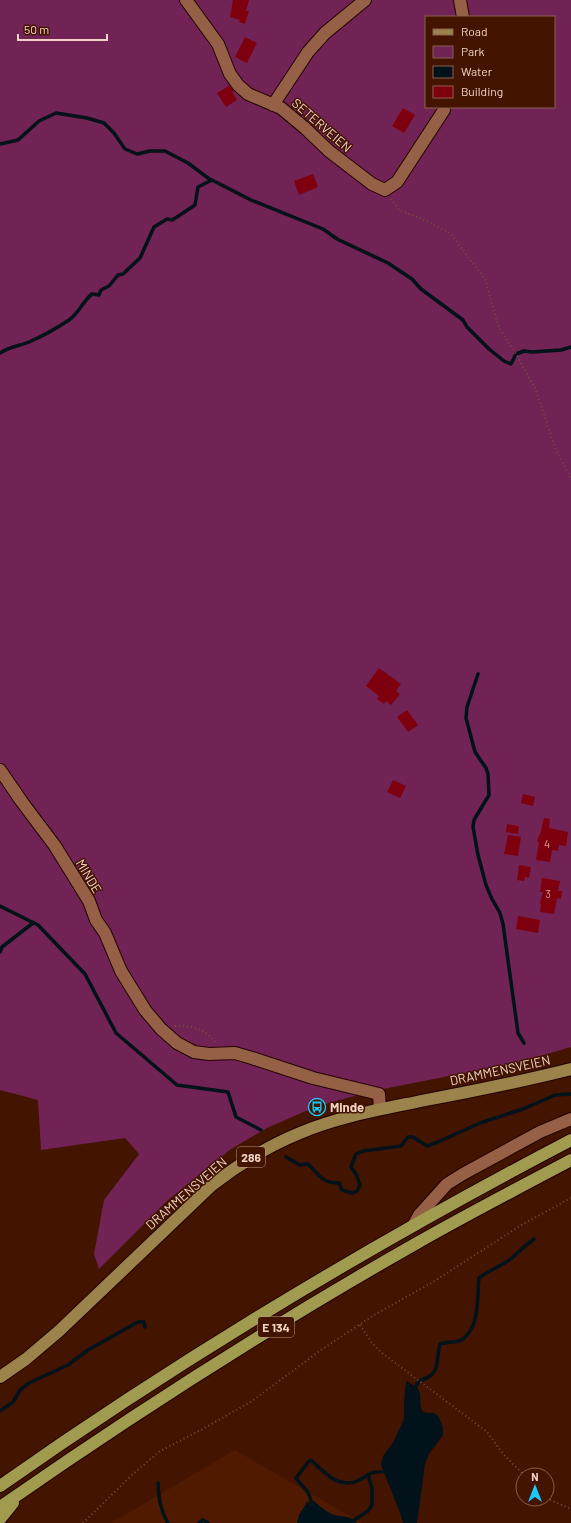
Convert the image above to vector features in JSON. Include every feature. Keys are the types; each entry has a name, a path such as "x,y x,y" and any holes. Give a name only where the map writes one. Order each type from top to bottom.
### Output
{"highway":[{"name":"E 134","path":"0,1486 97,1420 207,1349 412,1226 571,1140"},
{"name":"E 134","path":"0,1507 138,1414 307,1308 416,1244 571,1160"},
{"name":"E 134","path":"0,1519 23,1492"}],"main road":[{"name":"DRAMMENSVEIEN","path":"0,1377 26,1359 59,1331 212,1185 253,1156 299,1133 329,1122 380,1109 468,1092 571,1069"}],"street":[{"name":"SETERVEIEN","path":"186,0 218,44 227,67 238,85 248,94 281,108 355,172 372,184 385,190"},
{"path":"273,105 308,52 325,33 366,0"},
{"path":"460,0 463,16"},
{"path":"385,190 397,182 444,110"},
{"name":"MINDE","path":"0,770 22,802 56,846 89,901 96,920 105,933 121,971 145,1010 161,1029 177,1043 194,1052 209,1054 235,1054 313,1078 379,1094 380,1109"},
{"path":"412,1226 433,1198 447,1184 540,1132 571,1119"}],"path":[{"path":"385,190 400,211 416,216 450,233 485,279 499,328 516,354 535,388 556,452 571,478"},
{"path":"161,1029 167,1026 189,1026 205,1031 215,1041 218,1053"},
{"path":"83,1523 133,1474 160,1451 252,1401 321,1350 360,1325 433,1282 523,1224 571,1198"},
{"path":"360,1325 372,1343 382,1353 487,1432 504,1455 516,1467"},
{"path":"555,1502 571,1509"}],"shaded area":[{"path":"235,1450 362,1523 111,1523"}],"green space":[{"path":"0,0 571,0 571,1047 520,1062 378,1090 332,1102 306,1111 267,1128 231,1149 168,1200 99,1269 94,1254 104,1200 139,1154 125,1138 41,1150 38,1100 0,1090"}],"water":[{"path":"407,1381 419,1391 422,1411 426,1413 434,1413 438,1416 443,1427 443,1435 429,1454 425,1464 417,1523 403,1523 381,1465 383,1456 394,1441 404,1419 404,1401"},
{"path":"314,1501 330,1513 351,1518 357,1523 297,1523 299,1515 307,1502"}],"building":[{"path":"233,0 249,0 246,11 249,11 245,24 239,22 240,20 230,17"},
{"path":"245,37 257,43 247,63 235,57"},
{"path":"232,84 235,90 232,92 237,100 226,107 217,93"},
{"path":"403,108 415,115 404,133 392,126"},
{"path":"313,174 318,187 299,195 294,181"},
{"path":"379,668 401,684 396,691 400,694 391,705 386,701 384,704 377,699 379,696 366,686"},
{"path":"407,710 418,725 408,732 397,717"},
{"path":"393,780 406,786 400,798 387,792"},
{"path":"523,794 535,797 533,806 521,803"},
{"path":"544,818 550,819 549,828 568,832 566,846 559,845 558,851 552,850 550,862 536,860 539,842 537,842"},
{"path":"507,824 519,826 518,834 506,832"},
{"path":"508,835 521,837 518,856 504,854"},
{"path":"519,865 531,867 529,878 525,877 524,881 517,880"},
{"path":"542,878 560,881 558,891 562,891 561,899 557,898 554,914 540,912 540,903 543,892 540,892"},
{"path":"518,916 540,920 538,933 516,929"}],"waterway":[{"path":"0,144 18,140 39,121 56,113 87,118 104,123 114,133 125,149 137,154 150,151 165,151 188,163 208,178 251,200 323,229 337,239 388,263 412,279 421,289 463,320 467,327 489,349 504,361 511,364 516,354 524,351 532,352 561,350 571,347"},
{"path":"0,353 7,349 29,342 69,320 92,294 99,295 101,290 109,286 118,275 123,274 140,258 154,227 167,219 172,220 195,205 198,187 212,180"},
{"path":"478,674 467,707 466,718 475,752 486,768 488,774 489,795 474,820 473,827 478,855 486,885 500,913 503,924 518,1033 524,1043"},
{"path":"0,906 38,925 85,974 116,1033 177,1085 228,1092 236,1117 261,1130"},
{"path":"0,952 2,947 33,923"},
{"path":"286,1157 300,1165 308,1164 325,1180 333,1183 339,1183 342,1190 352,1193 357,1191 360,1185 356,1174 351,1167 356,1154 363,1151 401,1146 408,1137 413,1137 427,1146 480,1123 523,1109 555,1095 571,1094"},
{"path":"414,1389 419,1381 431,1375 434,1371 440,1344 462,1340 473,1326 477,1310 479,1278 508,1261 534,1239"},
{"path":"0,1411 13,1402 20,1390 29,1383 68,1365 88,1350 138,1322 144,1322 145,1327"},
{"path":"311,1501 307,1492 296,1478 311,1460 326,1474 344,1483 357,1481 371,1473 386,1470"},
{"path":"350,1523 368,1511 372,1505 372,1488 368,1475"},
{"path":"158,1483 160,1504 168,1523"},
{"path":"199,1523 203,1520 208,1523"}],"place":[{"name":"Minde","path":"317,1107"}]}
